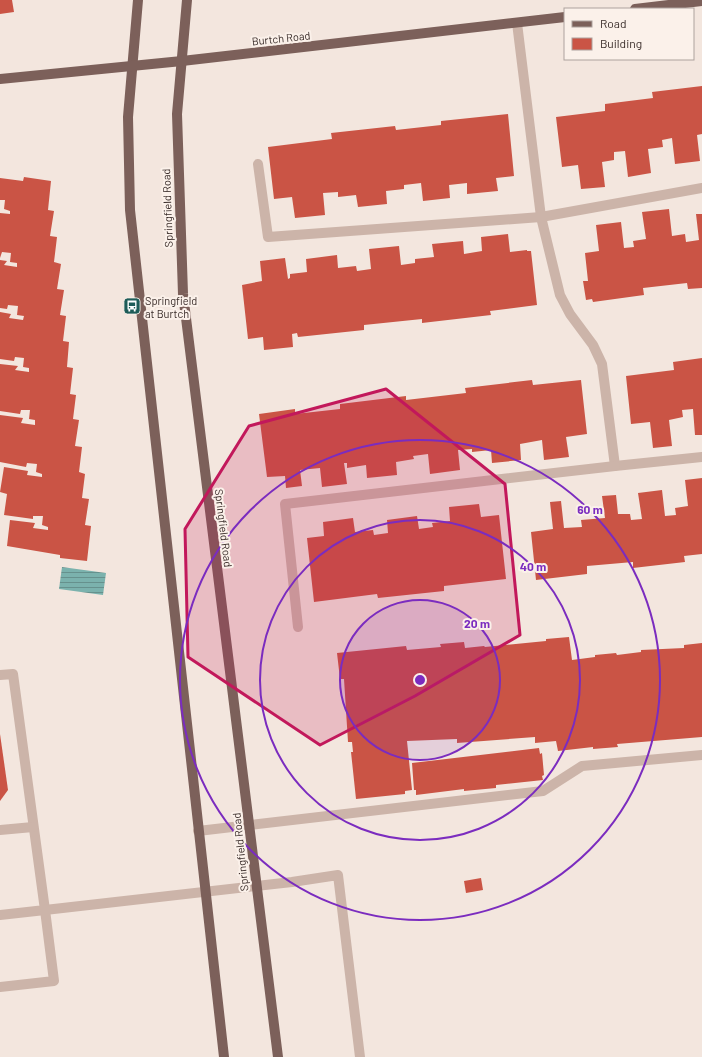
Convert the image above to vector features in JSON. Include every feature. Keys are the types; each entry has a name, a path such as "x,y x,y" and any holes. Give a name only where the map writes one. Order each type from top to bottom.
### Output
{"main road":[{"path":"138,0 131,66 128,117 130,210 224,1057"},
{"name":"Springfield Road","path":"187,0 177,114 183,294 278,1057"},
{"path":"643,8 702,1"},
{"name":"Burtch Road","path":"0,79 182,61 564,17"}],"lane":[{"path":"517,23 541,217 560,295 570,314 593,345 602,364 614,466"},
{"path":"258,164 268,237 541,217 702,188"},
{"path":"298,627 285,504 702,457"},
{"path":"0,675 13,674 54,981 0,987"},
{"path":"198,831 543,791 582,766 702,755"},
{"path":"0,830 33,827"},
{"path":"0,915 338,876 360,1057"}],"highlighted area":[{"path":"386,389 505,484 520,635 415,696 320,745 188,657 185,529 249,426"}],"water":[{"path":"62,567 106,573 103,595 59,589"}],"building":[{"path":"0,0 12,0 14,12 0,14"},
{"path":"702,86 702,134 697,135 700,161 675,164 672,138 662,140 663,147 648,149 651,173 628,177 625,151 614,152 614,160 602,162 605,187 581,189 578,165 562,167 556,117 605,111 605,104 653,98 652,92"},
{"path":"508,114 514,176 496,178 498,191 467,194 467,183 449,185 450,198 423,201 421,183 404,185 404,189 386,191 387,204 358,207 356,195 338,197 338,192 323,193 325,215 295,218 292,197 274,199 268,147 332,139 331,133 395,126 396,130 441,125 441,121"},
{"path":"24,177 51,181 48,210 54,211 50,236 57,237 54,262 61,264 57,289 64,290 60,315 66,316 63,341 69,342 67,367 73,368 70,394 76,395 73,419 79,420 75,446 82,447 79,472 85,474 82,498 89,499 85,525 91,526 87,561 60,558 60,555 7,546 10,520 35,523 33,528 48,530 48,527 42,525 43,516 33,516 33,519 4,515 7,494 0,492 4,467 28,471 27,475 42,477 42,474 36,472 37,464 27,463 26,467 0,462 0,415 23,418 21,423 35,425 35,420 29,419 30,410 21,410 20,414 0,411 0,364 18,366 15,370 29,372 29,368 23,367 24,358 15,357 14,361 0,359 0,312 11,314 9,318 23,320 24,316 17,315 18,306 8,305 7,309 0,308 0,260 7,261 4,265 17,267 17,263 10,262 11,253 2,252 0,258 0,213 10,214 10,211 4,209 5,200 0,200 0,178 23,181"},
{"path":"669,209 672,236 685,234 686,242 699,240 696,214 702,214 702,288 688,289 687,283 643,288 644,295 593,302 592,299 586,300 583,281 588,281 585,253 599,251 596,225 621,222 624,248 634,247 633,241 646,239 642,212"},
{"path":"508,234 510,252 531,251 537,305 490,311 491,315 422,323 422,319 364,325 364,330 298,337 297,333 292,334 293,347 264,350 263,337 248,339 242,285 262,281 260,261 285,258 288,279 290,278 290,274 307,272 306,259 337,255 338,268 356,266 357,271 371,269 369,249 399,246 401,265 415,263 415,259 434,257 432,244 463,241 464,254 482,251 481,237"},
{"path":"702,358 702,435 695,435 693,409 682,410 683,417 669,420 672,446 653,448 650,422 631,424 626,376 674,370 673,362"},
{"path":"532,380 533,385 581,380 587,434 566,437 569,457 544,460 542,440 520,444 521,460 492,463 491,450 472,452 472,449 458,450 460,470 430,474 428,454 413,456 414,459 396,462 397,475 367,478 366,465 347,468 347,463 344,463 347,484 322,487 320,468 300,470 302,486 286,488 285,476 267,477 259,414 295,409 295,414 340,409 340,404 406,396 406,400 466,393 465,388"},
{"path":"702,478 702,554 684,556 685,562 633,568 633,562 587,566 587,574 536,580 531,532 553,529 550,502 561,501 564,528 582,527 581,520 605,518 602,496 616,495 618,514 630,514 631,520 642,519 638,493 662,490 665,516 676,515 675,508 688,506 685,480"},
{"path":"479,504 481,517 499,515 506,579 444,586 444,591 378,598 377,594 314,602 307,538 324,536 323,522 353,518 355,532 373,530 374,535 388,533 387,520 417,516 419,529 433,527 432,523 450,521 449,507"},
{"path":"569,637 572,660 595,657 595,655 616,653 617,655 641,652 641,650 684,648 684,645 702,643 702,737 617,744 618,747 593,749 593,747 558,751 556,741 535,743 535,737 457,743 457,739 407,741 412,790 405,791 405,794 356,799 351,752 353,752 352,742 348,742 344,679 340,679 337,653 406,646 407,650 441,647 440,644 464,642 465,648 485,647 546,641 546,639"},
{"path":"0,734 8,790 0,801"},
{"path":"539,748 540,754 542,753 543,780 496,785 496,788 464,791 464,789 416,795 416,790 414,790 412,763"},
{"path":"481,878 483,890 466,893 464,881"}],"place":[{"name":"Springfield at Burtch","path":"132,306"}]}
